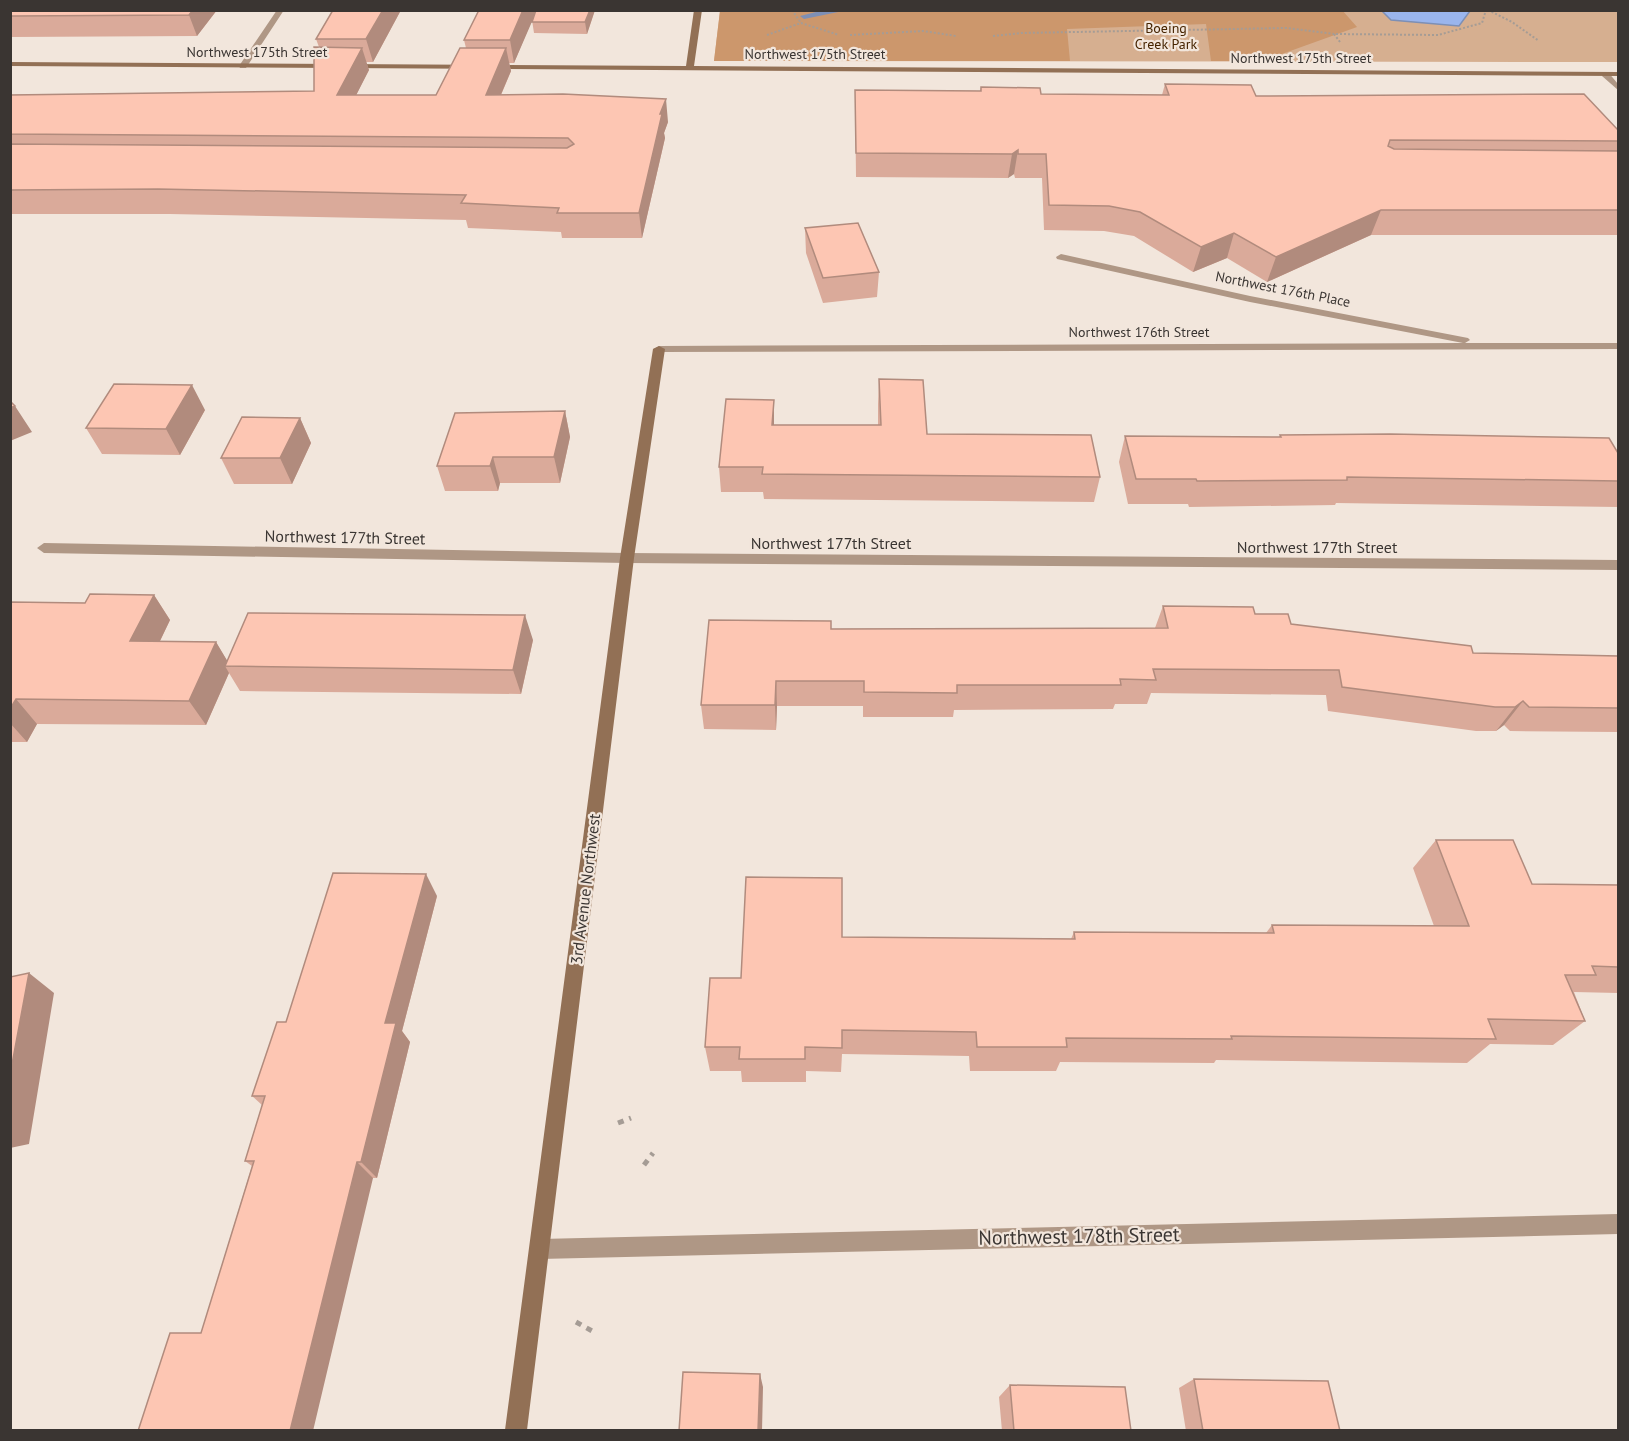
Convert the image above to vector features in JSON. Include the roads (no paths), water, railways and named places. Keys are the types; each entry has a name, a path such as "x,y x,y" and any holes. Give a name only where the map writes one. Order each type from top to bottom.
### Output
{"street":[{"path":"243,66 281,10"},
{"path":"690,66 698,10"},
{"name":"Northwest 175th Street","path":"10,64 690,66 1618,74"},
{"path":"1605,74 1618,88"},
{"name":"Northwest 176th Place","path":"1061,256 1250,299 1499,346"},
{"name":"Northwest 176th Street","path":"659,349 1618,346"},
{"name":"3rd Avenue Northwest","path":"516,1431 627,558 659,349"},
{"name":"Northwest 177th Street","path":"44,548 627,558 1618,565"},
{"name":"Northwest 178th Street","path":"540,1249 1618,1224"}],"water":[{"path":"1382,11 1470,11 1459,26 1391,20"}],"waterway":[{"path":"804,16 844,10"}],"park label":[{"name":"Boeing Creek Park","path":"1166,36"}]}
